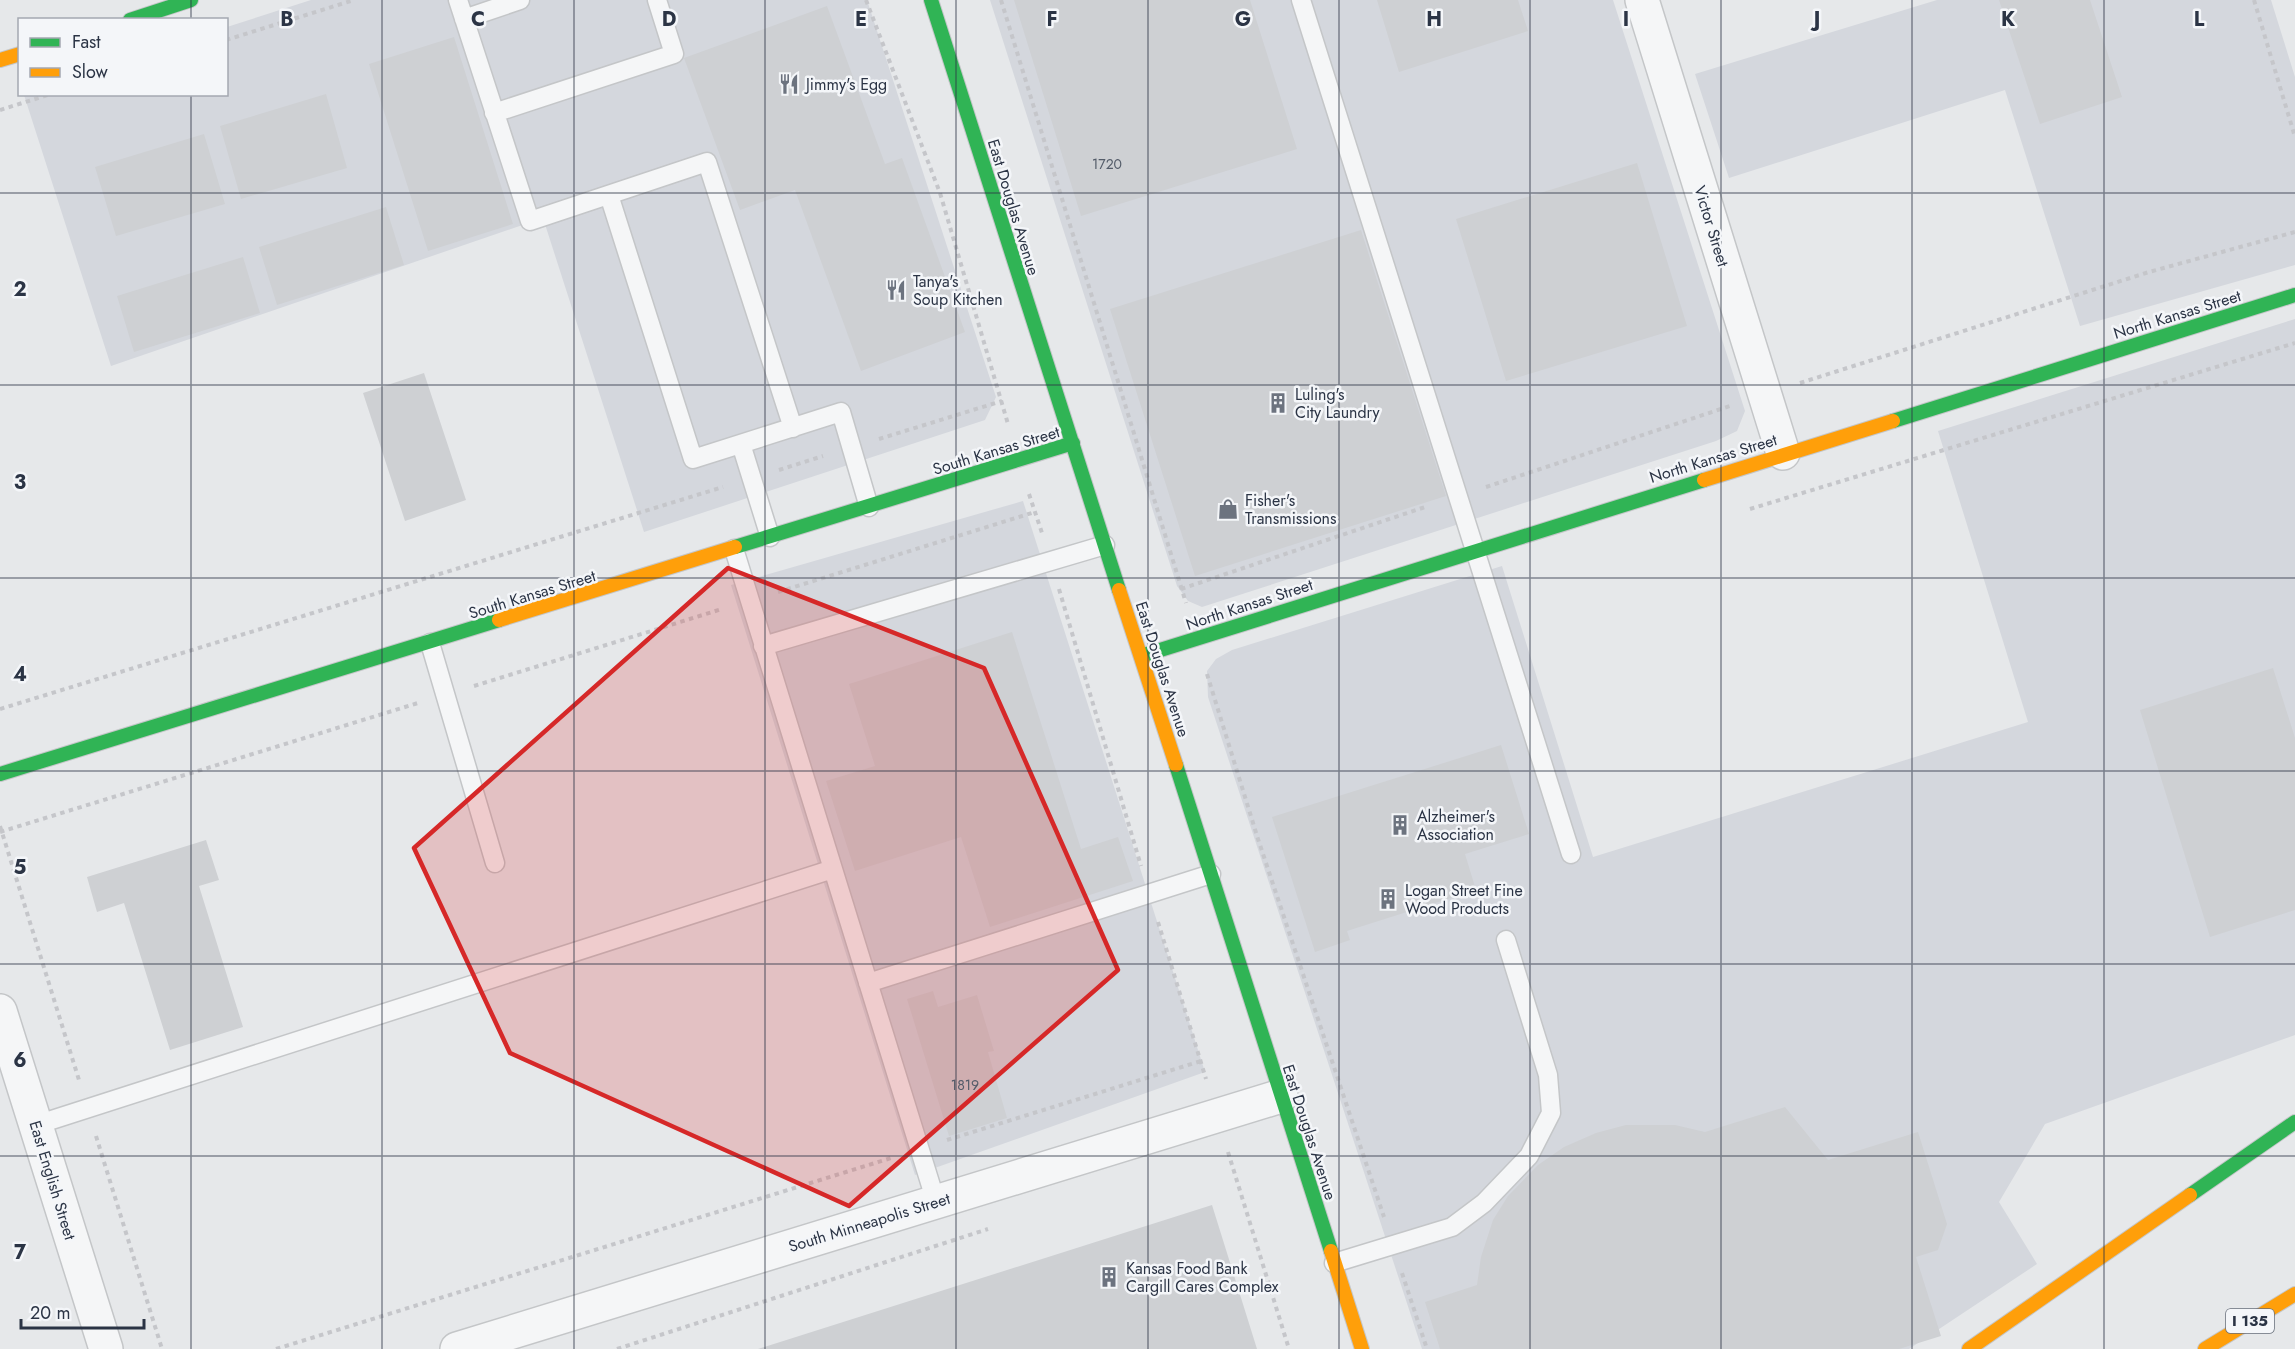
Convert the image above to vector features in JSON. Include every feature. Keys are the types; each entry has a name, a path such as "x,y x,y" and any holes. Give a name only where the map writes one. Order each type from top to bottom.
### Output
{"main road":[{"path":"136,18 191,0"},
{"name":"East Douglas Avenue","path":"931,0 1362,1349"},
{"path":"0,60 18,55"},
{"name":"North Kansas Street","path":"1141,656 2295,295"},
{"name":"South Kansas Street","path":"0,774 1072,443"},
{"path":"1969,1349 2295,1122"},
{"name":"I 135","path":"2205,1349 2295,1294"}],"street":[{"name":"Victor Street","path":"1641,0 1784,453"},
{"name":"East English Street","path":"0,1011 106,1349"},
{"name":"South Minneapolis Street","path":"457,1349 529,1338 936,1202 1281,1096"}],"lane":[{"path":"458,0 530,221 707,162 793,428"},
{"path":"464,19 520,0"},
{"path":"494,113 674,54 658,0"},
{"path":"1301,0 1571,854"},
{"path":"609,195 693,459 841,412 869,507"},
{"path":"741,444 770,537"},
{"path":"763,646 1105,545"},
{"path":"734,549 936,1202"},
{"path":"430,643 495,863"},
{"path":"36,1125 833,869"},
{"path":"868,983 1210,873"},
{"path":"1334,1263 1452,1227 1484,1203 1528,1156 1533,1147 1551,1113 1548,1075 1506,940"}],"path":[{"path":"228,39 354,0"},
{"path":"866,0 940,193 1149,893 1289,1349"},
{"path":"2254,0 2295,137"},
{"path":"0,110 45,96"},
{"path":"1740,512 2295,344"},
{"path":"0,709 1002,401"},
{"path":"0,832 1035,512"},
{"path":"1208,676 1219,673"},
{"path":"276,1349 1201,1061"},
{"path":"1217,1155 1228,1151"},
{"path":"617,1349 991,1228"}],"highlighted area":[{"path":"728,568 984,668 1118,970 849,1206 510,1053 414,848"}],"shaded area":[{"path":"311,0 867,0 996,397 985,420 644,532 543,218 111,366 24,96 228,96 228,27"},
{"path":"990,0 1613,0 1745,411 1737,431 1716,441 1202,607 1188,601 1177,586"},
{"path":"1937,0 2271,0 2295,77 2295,265 2080,326 2005,90 1729,178 1695,74"},
{"path":"2295,319 2295,1035 2045,1124 1999,1202 2037,1264 1909,1349 1422,1349 1208,697 1207,671 1216,659 1232,650 1502,566 1593,857 2028,722 1938,431"},
{"path":"1023,501 1205,1072 915,1175 731,585"}],"building":[{"path":"1014,0 1250,0 1297,149 1081,216"},
{"path":"1377,0 1518,0 1528,31 1399,72"},
{"path":"1999,0 2090,0 2122,97 2040,124"},
{"path":"827,6 885,164 902,158 965,332 861,371 795,190 740,210 684,58"},
{"path":"454,37 513,224 428,251 369,64"},
{"path":"326,94 347,168 241,199 220,126"},
{"path":"204,134 225,204 116,236 95,167"},
{"path":"1637,163 1687,326 1506,381 1456,219"},
{"path":"386,207 404,265 277,305 259,247"},
{"name":"Luling's City Laundry","path":"1361,230 1446,496 1195,576 1110,309"},
{"path":"243,257 260,313 134,352 117,296"},
{"path":"424,373 466,500 405,521 363,393"},
{"path":"1012,632 1081,849 1118,837 1133,881 990,927 961,837 855,871 826,781 875,766 849,684"},
{"path":"2273,668 2295,738 2295,910 2210,937 2140,710"},
{"name":"Alzheimer's Association","path":"1501,745 1529,834 1465,854 1476,890 1347,931 1350,940 1315,952 1272,817"},
{"path":"206,840 219,880 199,886 243,1027 170,1050 124,903 97,912 87,877"},
{"path":"933,991 938,1007 977,995 994,1051 988,1052 1007,1118 949,1136 907,999"},
{"path":"1785,1107 1828,1160 1918,1132 1947,1224 1938,1250 1916,1257 1941,1336 1899,1349 1440,1349 1425,1302 1477,1285 1481,1257 1493,1220 1508,1196 1538,1165 1564,1147 1596,1133 1626,1125 1675,1125 1705,1132"},
{"name":"Kansas Food Bank Cargill Cares Complex","path":"1212,1205 1257,1349 758,1349"}],"traffic: fast":[{"path":"136,18 191,0"},
{"path":"931,0 1119,590"},
{"path":"1893,421 2295,295"},
{"path":"735,547 1073,443"},
{"path":"1141,656 1704,480"},
{"path":"0,774 499,620"},
{"path":"1176,765 1331,1251"},
{"path":"2190,1195 2295,1122"}],"traffic: slow":[{"path":"0,60 18,55"},
{"path":"1704,480 1893,421"},
{"path":"499,620 735,547"},
{"path":"1119,590 1176,765"},
{"path":"1969,1349 2190,1195"},
{"path":"1331,1251 1362,1349"},
{"path":"2205,1349 2295,1294"}],"place":[{"name":"Jimmy's Egg","path":"789,84"},
{"name":"Tanya's Soup Kitchen","path":"896,290"},
{"name":"Luling's City Laundry","path":"1278,403"},
{"name":"Fisher's Transmissions","path":"1228,509"},
{"name":"Alzheimer's Association","path":"1400,825"},
{"name":"Logan Street Fine Wood Products","path":"1388,899"},
{"name":"Kansas Food Bank Cargill Cares Complex","path":"1109,1277"}]}
